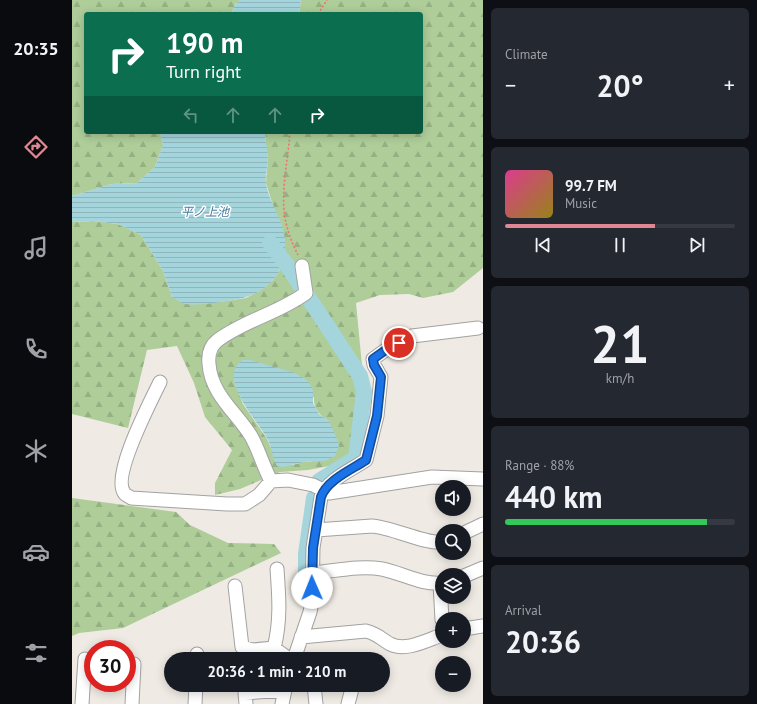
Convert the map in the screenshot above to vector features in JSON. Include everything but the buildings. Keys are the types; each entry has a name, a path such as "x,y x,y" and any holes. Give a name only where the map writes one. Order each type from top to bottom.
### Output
{"street":[{"path":"271,481 251,437 220,396 210,374 208,356 214,344 227,334 292,303 306,292 302,266"},
{"path":"286,652 301,637 310,612 312,602 313,548 323,490 338,478 366,460 377,416 381,377 374,365 373,359 387,349 412,336 478,328"},
{"path":"160,382 130,448 123,472 122,487 125,494 131,498 245,504 259,495 271,481 288,480 313,485 329,492 432,477 483,479"},
{"path":"471,530 483,524"},
{"path":"316,530 381,526 435,541"},
{"path":"312,573 368,568 383,570 422,581 435,582"},
{"path":"471,573 483,568"},
{"path":"277,569 280,605 278,632 283,652"},
{"path":"235,586 242,647 268,652"},
{"path":"471,628 483,626"},
{"path":"301,637 366,631 375,633 391,645 400,647 409,646 435,637"},
{"path":"82,704 84,674"},
{"path":"132,704 133,692"},
{"path":"195,704 196,692"},
{"path":"246,704 245,693 263,692"},
{"path":"282,704 283,692"},
{"path":"315,692 316,704"},
{"path":"348,704 351,692"}],"path":[{"path":"319,12 326,0"},
{"path":"290,134 289,154 283,188 287,229 302,266"}],"green space":[{"path":"72,0 241,0 236,3 232,12 84,12 84,134 160,134 163,145 155,167 137,183 112,184 72,196"},
{"path":"301,0 483,0 483,268 453,292 423,298 409,294 380,295 356,303 367,418 351,462 308,470 280,472 240,489 215,495 215,483 232,450 205,417 194,383 177,346 147,350 128,428 72,414 72,222 93,221 118,224 141,235 163,271 172,297 213,303 246,298 261,290 273,280 280,270 283,259 281,223 275,212 266,183 268,158 265,134 423,134 423,12 299,12","holes":["234,381 314,397 318,411 329,421 311,462 292,465 271,448 267,439 243,404"]},
{"path":"72,498 176,512 190,525 228,543 274,544 281,553 123,628 79,633 72,636"}],"water":[{"path":"241,0 301,0 299,12 232,12 236,3"},
{"name":"平ノ上池","path":"160,134 265,134 268,159 266,183 270,198 281,223 285,237 285,251 283,263 278,274 260,291 247,297 222,302 200,304 182,303 172,297 163,271 141,235 118,224 93,221 72,222 72,196 112,184 137,183 155,167 163,145"},
{"path":"243,360 250,360 295,373 308,381 313,390 313,403 319,414 329,421 337,439 339,446 335,456 325,461 304,462 283,467 277,466 268,440 236,388 234,377 236,368"}],"waterway":[{"name":"平ノ上池","path":"270,243 289,268 360,376 364,392 356,458 319,481"},
{"name":"平ノ上池","path":"306,586 306,554 314,498"}],"route":[{"path":"312,588 313,548 323,490 338,478 366,460 377,416 381,377 374,365 373,359 399,343"}]}
